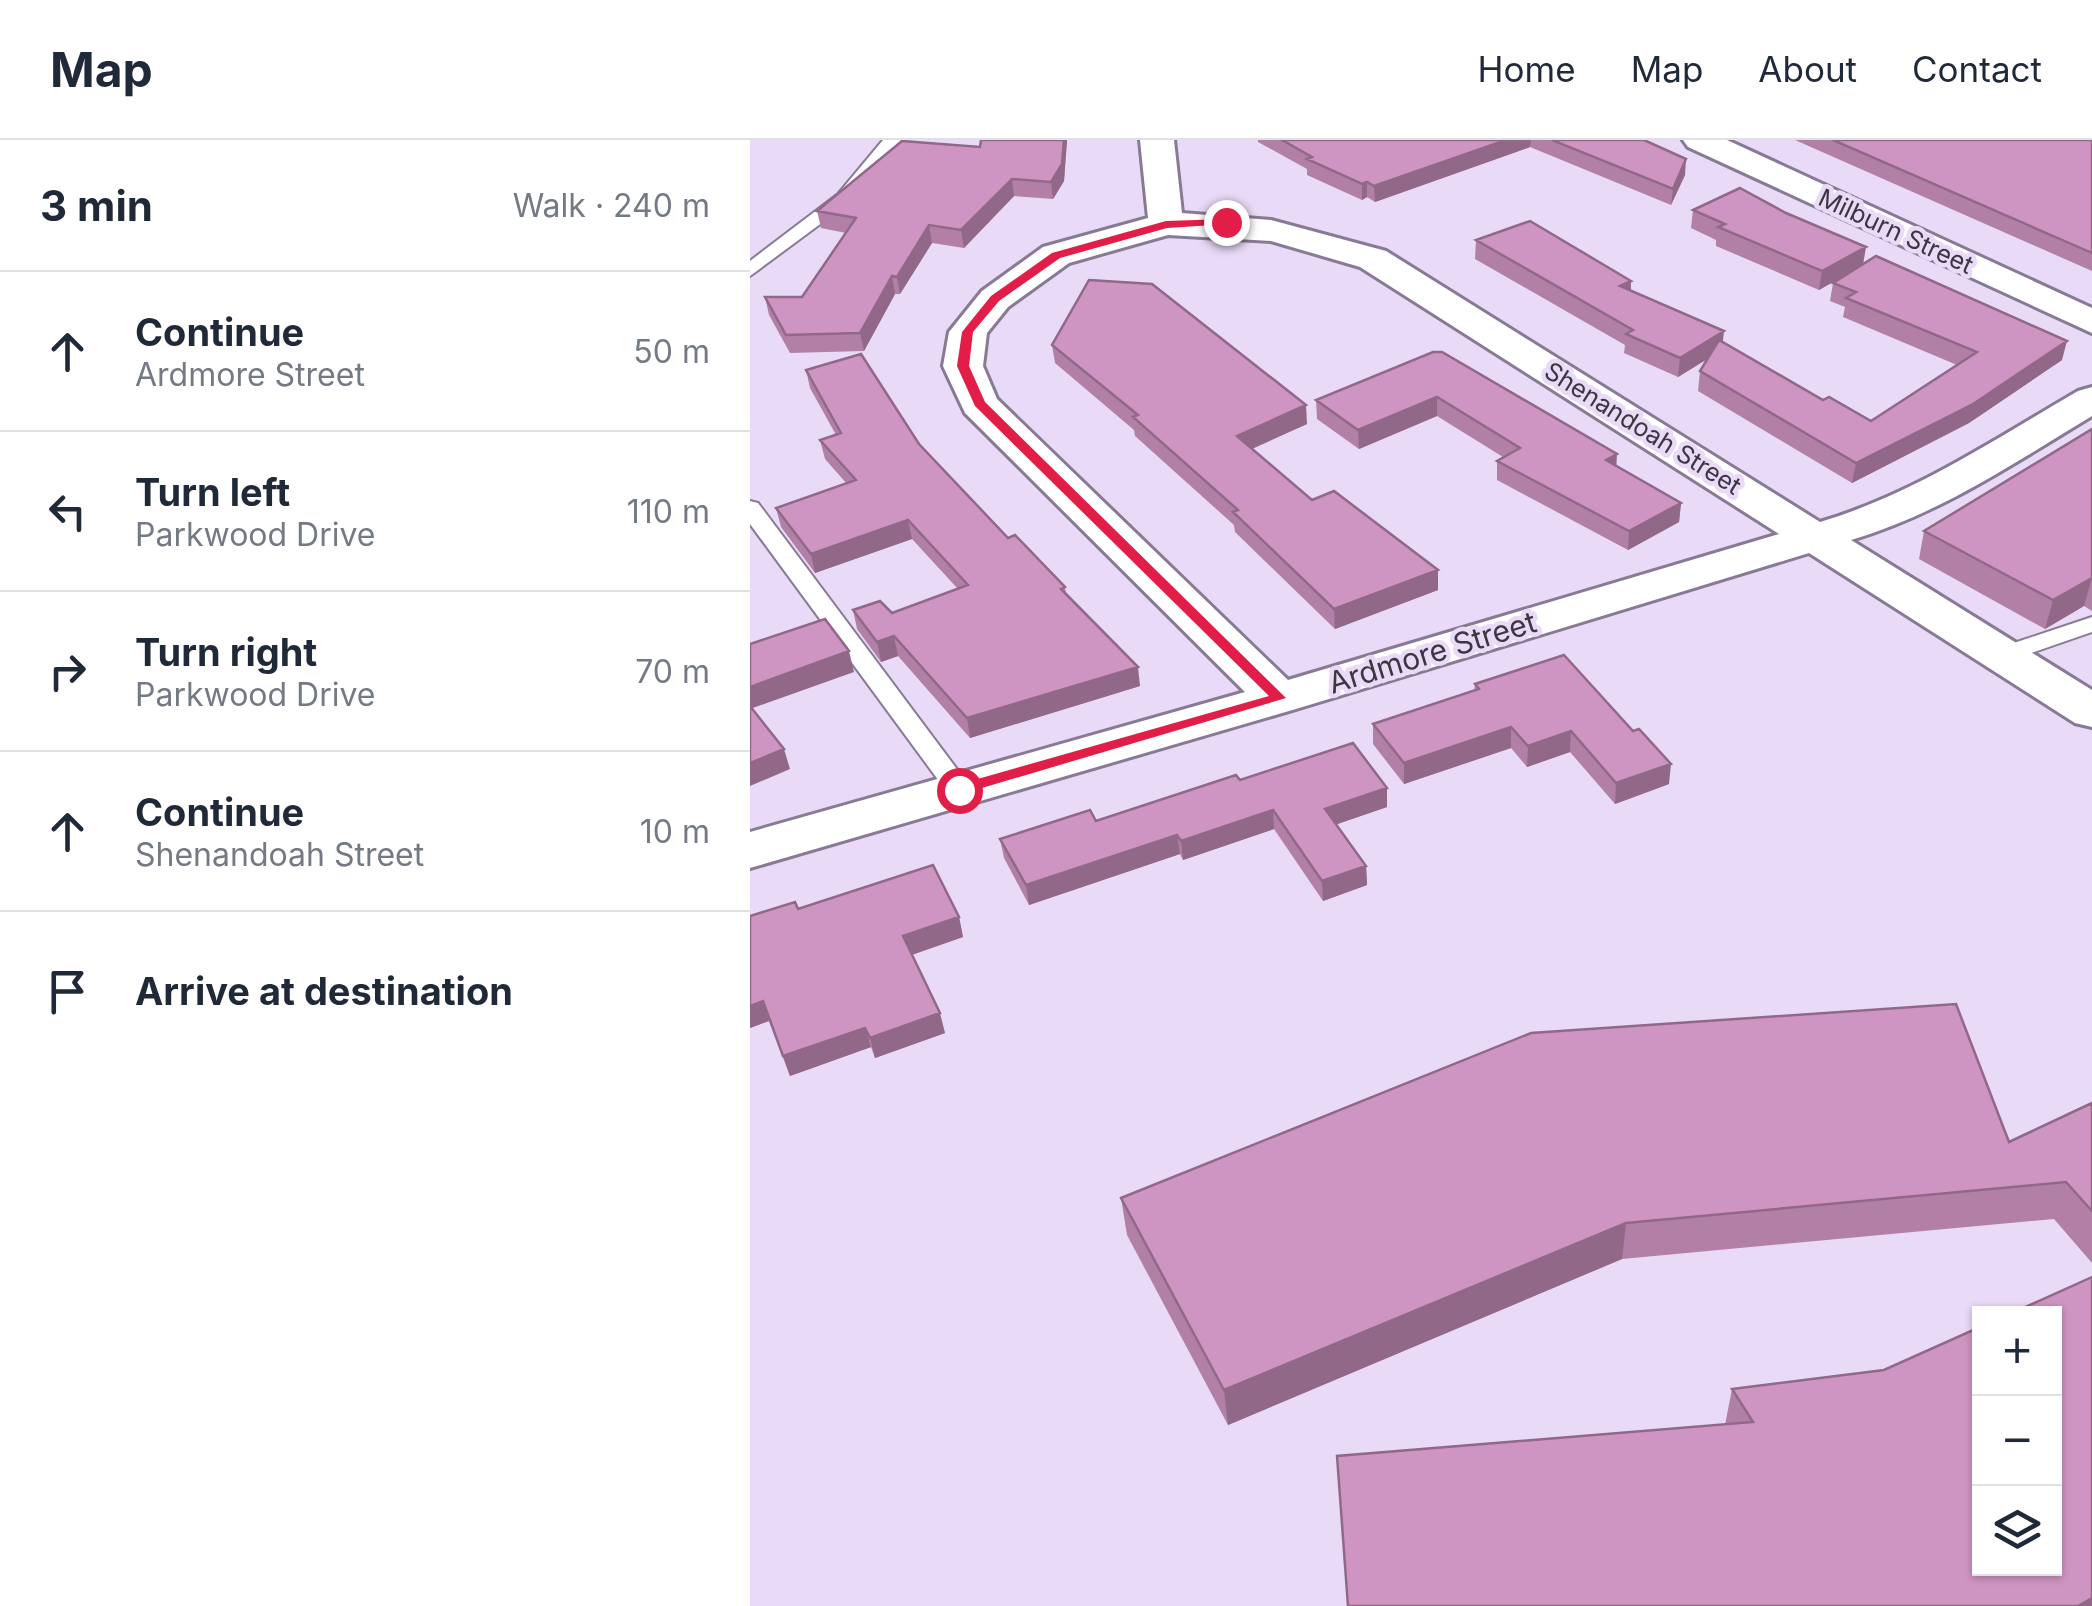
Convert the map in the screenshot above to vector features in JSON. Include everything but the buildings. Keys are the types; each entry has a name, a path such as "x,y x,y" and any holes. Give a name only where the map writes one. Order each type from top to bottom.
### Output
{"street":[{"path":"1157,140 1166,224"},
{"name":"Milburn Street","path":"1700,140 2092,322"},
{"name":"Shenandoah Street","path":"1279,698 979,404 963,366 968,332 995,298 1056,255 1166,224 1226,222 1294,234 1373,259 2092,712"},
{"name":"Ardmore Street","path":"750,850 1279,698 1817,537 1909,506 2092,399"}],"lane":[{"path":"750,270 844,198 892,140"},
{"path":"750,508 959,790"},
{"path":"2002,655 2092,624"}],"route":[{"path":"959,790 1279,698 979,404 963,366 968,332 995,298 1056,255 1166,224 1226,222"}]}
